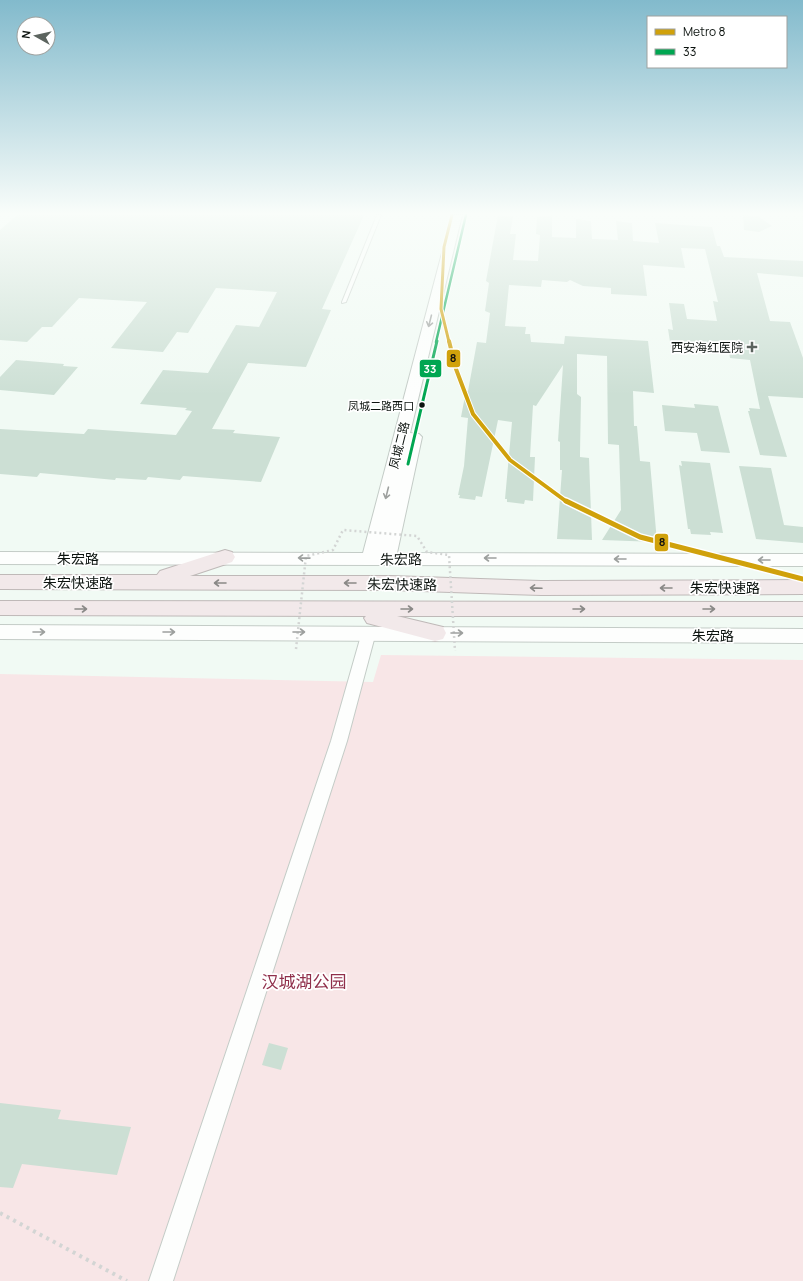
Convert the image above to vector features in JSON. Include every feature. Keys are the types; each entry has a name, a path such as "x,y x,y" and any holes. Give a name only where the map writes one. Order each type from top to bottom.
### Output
{"highway":[{"path":"147,582 225,557"},
{"name":"朱宏快速路","path":"0,582 391,583 541,588 803,587"},
{"name":"朱宏快速路","path":"0,608 803,609"},
{"path":"341,609 435,633"}],"main road":[{"name":"凤城二路","path":"379,558 443,275"},
{"name":"凤城二路","path":"379,558 451,275"},
{"name":"朱宏路","path":"0,558 225,557 803,560"},
{"name":"朱宏路","path":"0,632 369,632 803,636"}],"street":[{"path":"161,1281 336,749 369,632"}],"lane":[{"path":"344,302 355,275"}],"path":[{"path":"296,649 306,556 333,550 343,530 417,536 427,552 449,555 456,651"},
{"path":"0,1213 127,1281"}],"green space":[{"name":"汉城湖公园","path":"381,655 803,660 803,1281 0,1281 0,674 373,682"}],"building":[{"path":"0,275 337,275 322,309 331,310 306,367 248,363 212,429 235,430 233,433 280,437 261,482 183,476 180,480 148,477 146,480 116,478 115,480 40,473 37,477 0,474 0,429 84,434 88,429 176,435 192,411 185,410 187,408 140,404 163,370 208,373 236,325 259,327 277,292 216,288 188,333 177,332 163,352 111,348 147,302 79,298 52,327 42,327 27,342 0,340"},
{"path":"487,275 644,275 647,296 611,294 611,288 583,286 570,280 567,282 542,280 541,287 509,285 505,326 526,327 525,334 530,334 531,342 564,344 565,336 648,341 654,393 633,391 634,426 637,426 640,461 650,462 657,542 602,540 621,510 619,445 608,444 607,356 577,354 577,394 581,397 580,457 589,458 592,540 557,539 562,470 560,470 560,442 558,441 563,365 536,406 533,405 530,457 535,457 533,501 525,500 524,504 507,502 507,499 505,499 512,422 498,420 482,497 476,496 475,500 459,498 460,495 458,495 464,466 468,418 461,417 466,391 468,391 477,342 486,343 490,313 485,311 489,283 486,281"},
{"path":"711,275 757,275 770,321 790,322 803,358 803,398 768,396 787,457 760,455 748,411 750,411 749,408 760,409 750,360 730,358 729,352 671,348 668,329 673,330 669,303 684,304 687,319 717,321 713,301 718,302"},
{"path":"777,275 803,275 803,277"},
{"path":"16,360 64,364 63,366 78,367 54,395 0,390 0,377"},
{"path":"694,404 718,406 730,453 701,451 697,433 665,431 662,405 695,408"},
{"path":"681,461 710,463 723,533 710,532 711,535 691,534 690,529 688,529 679,465 682,466"},
{"path":"739,466 771,468 784,525 803,527 803,543 756,539"},
{"path":"269,1043 288,1048 281,1070 262,1065"},
{"path":"0,1103 61,1110 58,1119 131,1127 117,1175 22,1164 13,1188 0,1187"}],"metro line":[{"name":"8","path":"443,275 441,309 456,369 473,414 510,460 571,505 640,537 803,579"}],"transit line":[{"name":"33","path":"408,464 452,275"}],"place":[{"name":"西安海红医院","path":"752,347"},
{"name":"凤城二路西口","path":"422,405"}]}
